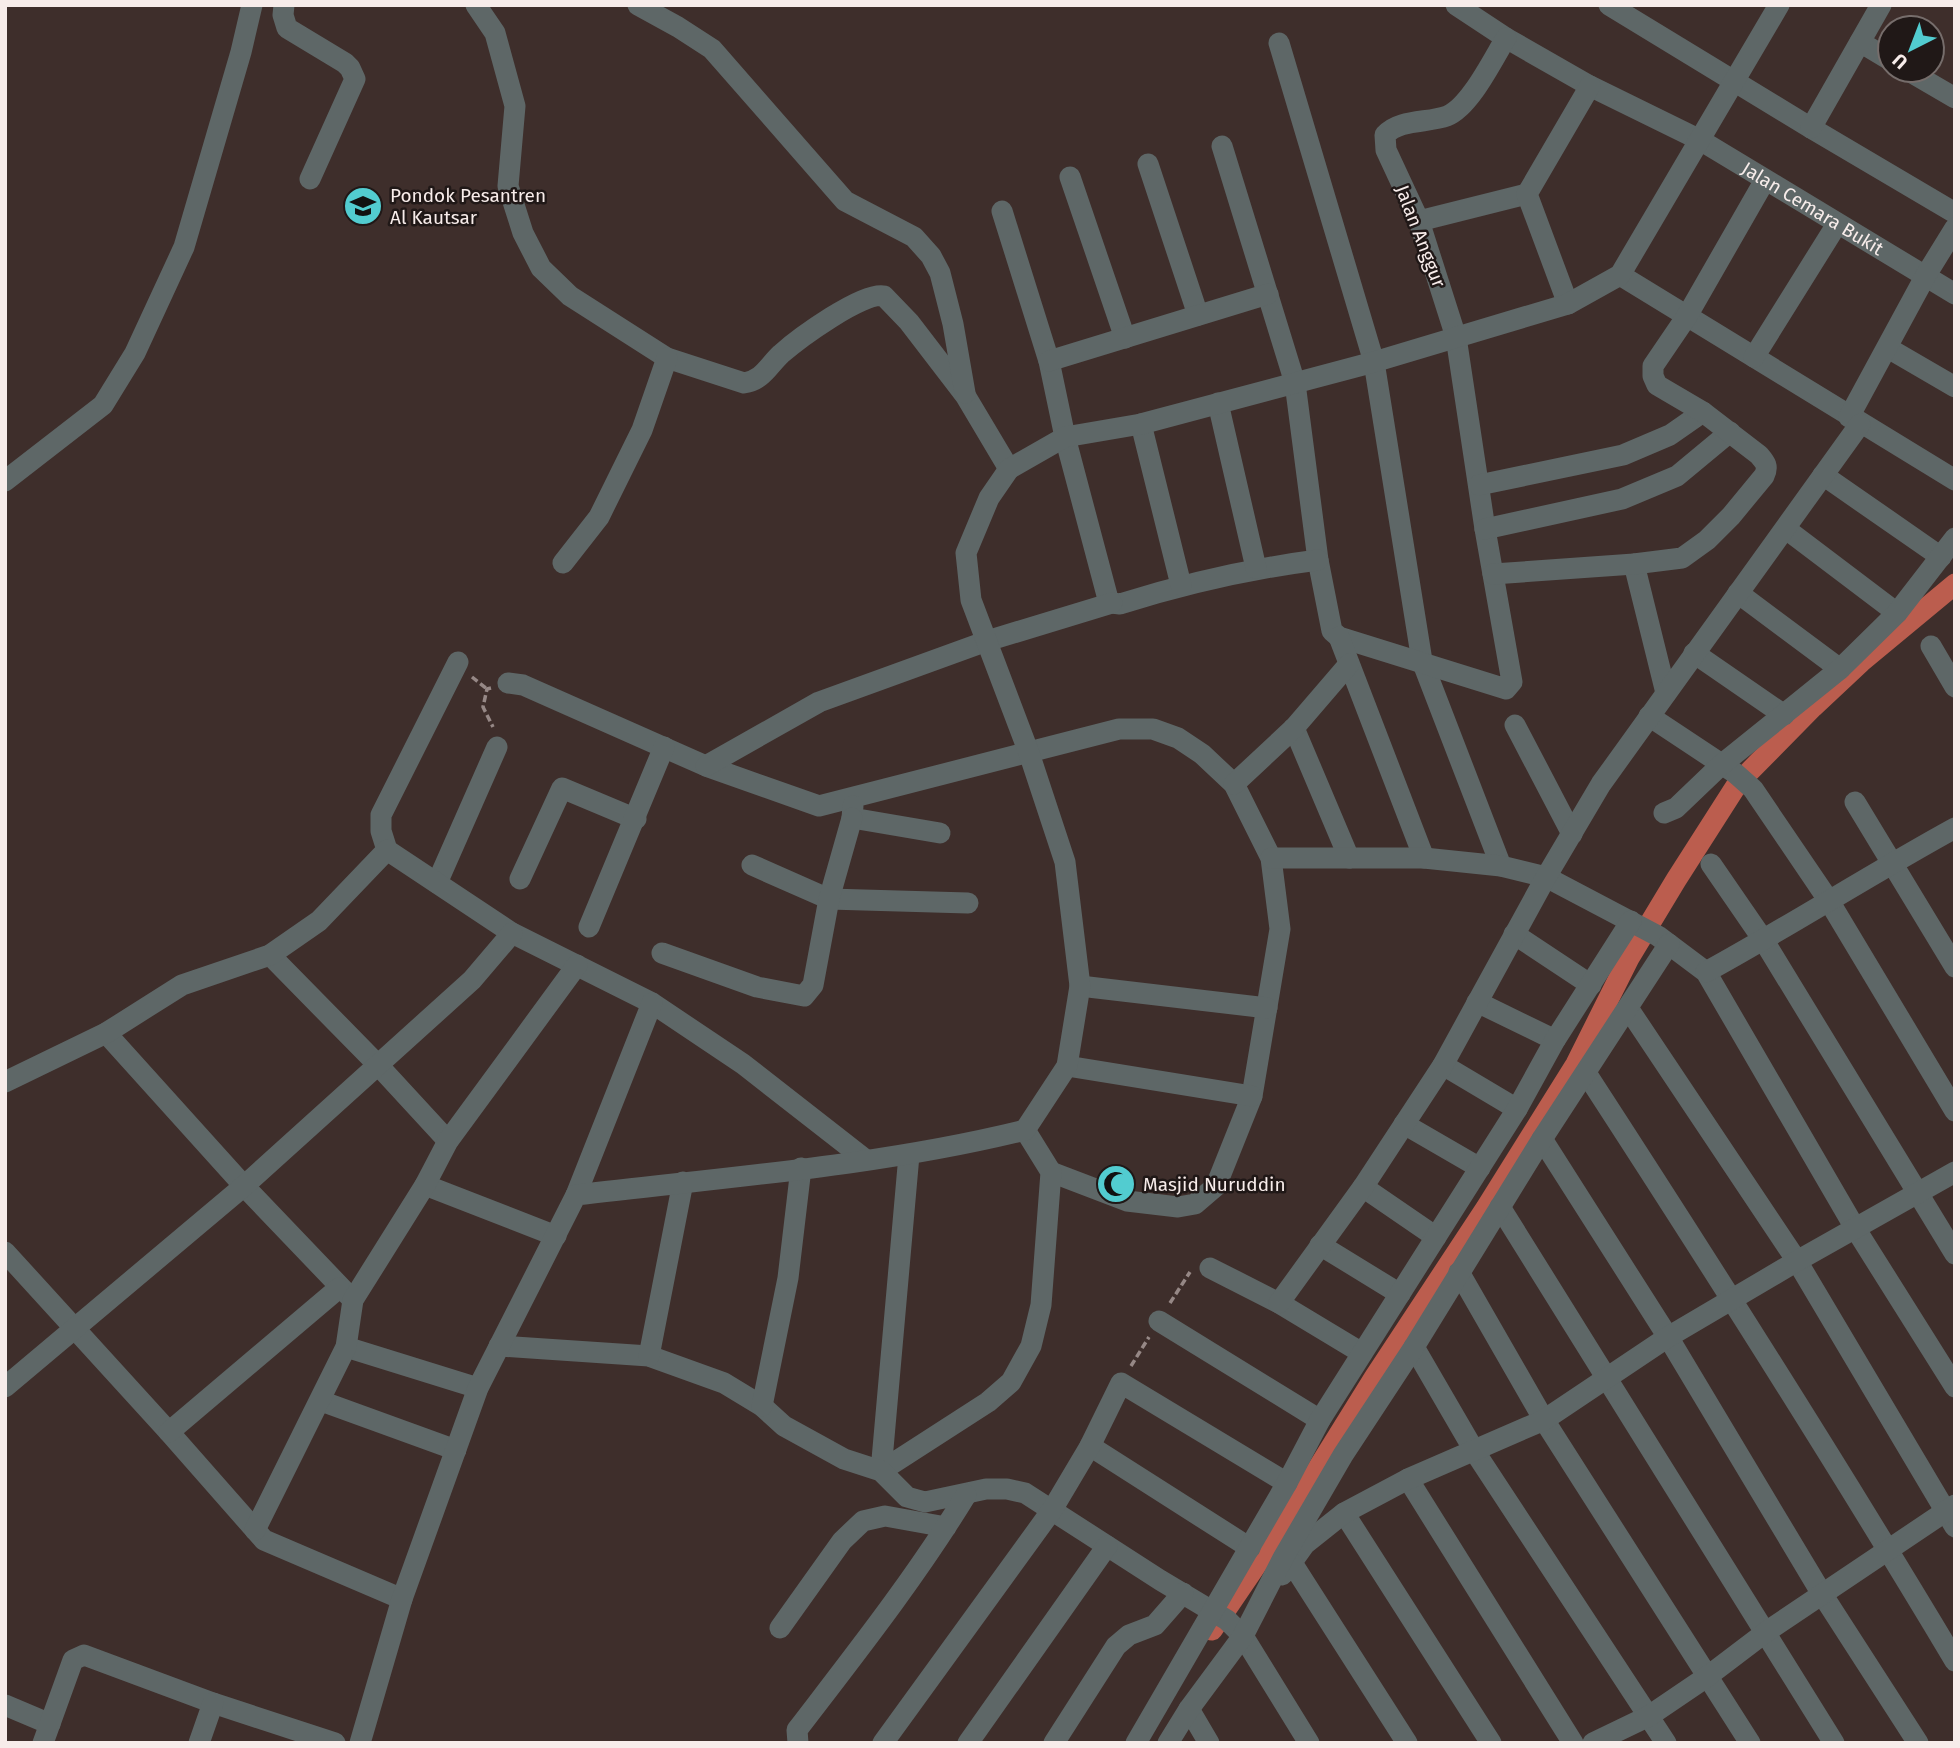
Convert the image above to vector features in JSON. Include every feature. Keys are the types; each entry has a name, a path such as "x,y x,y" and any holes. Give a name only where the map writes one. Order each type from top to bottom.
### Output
{"street":[{"path":"5,481 103,405 135,354 184,247 242,52 252,5"},
{"path":"284,5 283,15 287,28 345,63 355,79 310,179"},
{"path":"476,5 495,33 515,106 508,186 532,253 541,268 570,296 667,358 744,383 753,382 762,376 780,355 825,320 879,295 887,298 965,395 1009,469"},
{"path":"638,5 712,49 845,201 914,237 930,256 940,273 953,324 965,395"},
{"name":"Jalan Cemara Bukit","path":"1456,5 1506,38 1590,86 1700,140 1955,294"},
{"path":"1609,5 1955,213"},
{"path":"576,1195 909,1155 1026,1130 1067,1066 1080,986 1065,862 1029,753 971,600 966,553 989,498 1009,469 1065,437 1141,424 1374,362 1569,304 1620,275 1779,5"},
{"path":"1811,128 1881,5"},
{"name":"Jalan Anggur","path":"1422,661 1504,689 1512,682 1485,529 1457,337 1419,220 1386,150 1385,135 1399,126 1449,115 1463,103 1478,83 1506,38"},
{"path":"1860,42 1876,52"},
{"path":"1279,43 1374,362 1422,661 1501,866"},
{"path":"1931,84 1955,98"},
{"path":"1419,220 1527,194 1590,86"},
{"path":"1222,146 1295,383 1318,560 1330,627 1339,637 1424,858"},
{"path":"1149,164 1198,315"},
{"path":"1070,177 1125,338"},
{"path":"1493,574 1682,558 1707,540 1731,516 1764,475 1767,470 1765,462 1730,432 1703,412 1657,385 1653,366 1687,317 1765,180"},
{"path":"1527,194 1569,304"},
{"path":"1002,211 1049,361 1065,437 1108,599 1112,603"},
{"path":"1754,357 1837,224"},
{"path":"1279,1303 1363,1187 1443,1065 1546,877 1601,784 1823,475 1855,420 1926,275 1955,228"},
{"path":"1620,275 1955,480"},
{"path":"1049,361 1268,294"},
{"path":"1888,348 1955,387"},
{"path":"563,563 599,516 642,430 667,358"},
{"path":"1217,403 1256,568"},
{"path":"1479,485 1623,455 1670,435 1703,412"},
{"path":"1141,424 1181,585"},
{"path":"1485,529 1622,499 1677,476 1730,432"},
{"path":"1823,475 1941,557"},
{"path":"1786,529 1897,614"},
{"path":"1664,813 1676,808 1721,765 1840,668 1897,614 1955,538"},
{"path":"706,766 820,702 987,642 1112,603 1119,604 1181,585 1256,568 1318,560"},
{"path":"1634,564 1666,693"},
{"path":"1738,593 1840,668"},
{"path":"1339,637 1422,661"},
{"path":"1931,646 1955,687"},
{"path":"1694,653 1784,715"},
{"path":"458,662 381,816 381,831 387,850 512,933 652,1003 743,1064 866,1160"},
{"path":"1234,785 1293,728 1349,664"},
{"path":"509,683 523,685 706,766 819,806 853,807 940,833"},
{"path":"1650,716 1735,773 1753,789 1829,901 1955,1111"},
{"path":"1515,725 1572,834"},
{"path":"1293,728 1349,858"},
{"path":"853,807 1029,753 1119,729 1153,729 1178,738 1202,754 1234,785 1271,858 1280,929 1252,1096 1216,1186 1195,1204 1178,1207 1127,1201 1051,1172"},
{"path":"437,883 497,747"},
{"path":"589,927 664,747"},
{"path":"520,878 562,788 636,819"},
{"path":"1854,802 1955,967"},
{"path":"662,953 757,988 804,996 813,985 829,899 853,807"},
{"path":"1706,972 1764,941 1892,862 1955,828"},
{"path":"5,1082 106,1033 182,985 270,955 319,921 387,850"},
{"path":"1271,858 1424,858 1501,866 1546,877 1664,940 1706,972 1855,1228 1955,1387"},
{"path":"1711,864 1764,941 1955,1254"},
{"path":"752,865 829,899 968,904"},
{"path":"1136,1743 1219,1615 1250,1548 1320,1420 1517,1110 1555,1040 1635,923"},
{"path":"5,1387 244,1186 472,980 512,933"},
{"path":"1514,934 1591,985"},
{"path":"1168,1743 1189,1709 1244,1636 1283,1558 1343,1455 1628,1008 1664,940"},
{"path":"270,955 448,1141"},
{"path":"169,1432 346,1294 425,1185 448,1141 577,965"},
{"path":"1080,986 1267,1008"},
{"path":"1477,1002 1555,1040"},
{"path":"367,1740 402,1599 478,1388 576,1195 652,1003"},
{"path":"1593,1743 1649,1716 1888,1549 1951,1514 1797,1261 1628,1008"},
{"path":"106,1033 346,1294 346,1347 255,1530"},
{"path":"1443,1065 1517,1110"},
{"path":"1067,1066 1252,1096"},
{"path":"1586,1073 1732,1298 1955,1661"},
{"path":"1404,1124 1480,1168"},
{"path":"881,1471 988,1402 1011,1382 1031,1346 1041,1305 1051,1172 1026,1130"},
{"path":"1542,1139 1668,1337 1822,1594 1918,1743"},
{"path":"881,1471 909,1155"},
{"path":"762,1406 788,1278 801,1168"},
{"path":"1266,1594 1305,1544 1344,1513 1408,1479 1544,1420 1668,1337 1732,1298 1955,1172"},
{"path":"649,1356 683,1182"},
{"path":"425,1185 555,1236"},
{"path":"1363,1187 1436,1237"},
{"path":"1500,1207 1834,1743"},
{"path":"1320,1245 1400,1294"},
{"path":"5,1252 264,1540 402,1599"},
{"path":"1210,1268 1279,1303 1362,1353"},
{"path":"1459,1272 1544,1420 1749,1743"},
{"path":"1159,1321 1320,1420"},
{"path":"499,1346 649,1356 724,1383 762,1406 785,1426 844,1459 881,1471 907,1497 918,1502 925,1503 986,1489 1007,1489 1033,1496 1107,1546 1219,1615 1244,1636 1309,1743"},
{"path":"346,1347 478,1388"},
{"path":"1414,1347 1475,1451 1666,1743"},
{"path":"883,1743 1052,1510 1090,1446 1121,1383 1287,1483"},
{"path":"320,1401 456,1450"},
{"path":"1090,1446 1250,1548"},
{"path":"1408,1479 1573,1743"},
{"path":"798,1743 797,1730 865,1641 966,1495"},
{"path":"1344,1513 1491,1743"},
{"path":"780,1628 842,1541 863,1521 885,1516 946,1527"},
{"path":"968,1743 1107,1546"},
{"path":"1292,1563 1406,1743"},
{"path":"1054,1743 1116,1646 1129,1635 1156,1625 1183,1593"},
{"path":"5,1705 47,1733 73,1660 84,1655 213,1703 335,1743"},
{"path":"199,1743 213,1703"},
{"path":"1189,1709 1209,1743"}],"path":[{"path":"497,747 492,723 483,707 487,689 509,683"}],"waterway":[{"path":"1748,773 1861,662 1955,584"},
{"path":"1212,1630 1274,1539 1576,1064 1629,958 1738,783"}],"place":[{"name":"Pondok Pesantren Al Kautsar","path":"363,206"},
{"name":"Masjid Nuruddin","path":"1116,1184"}]}
